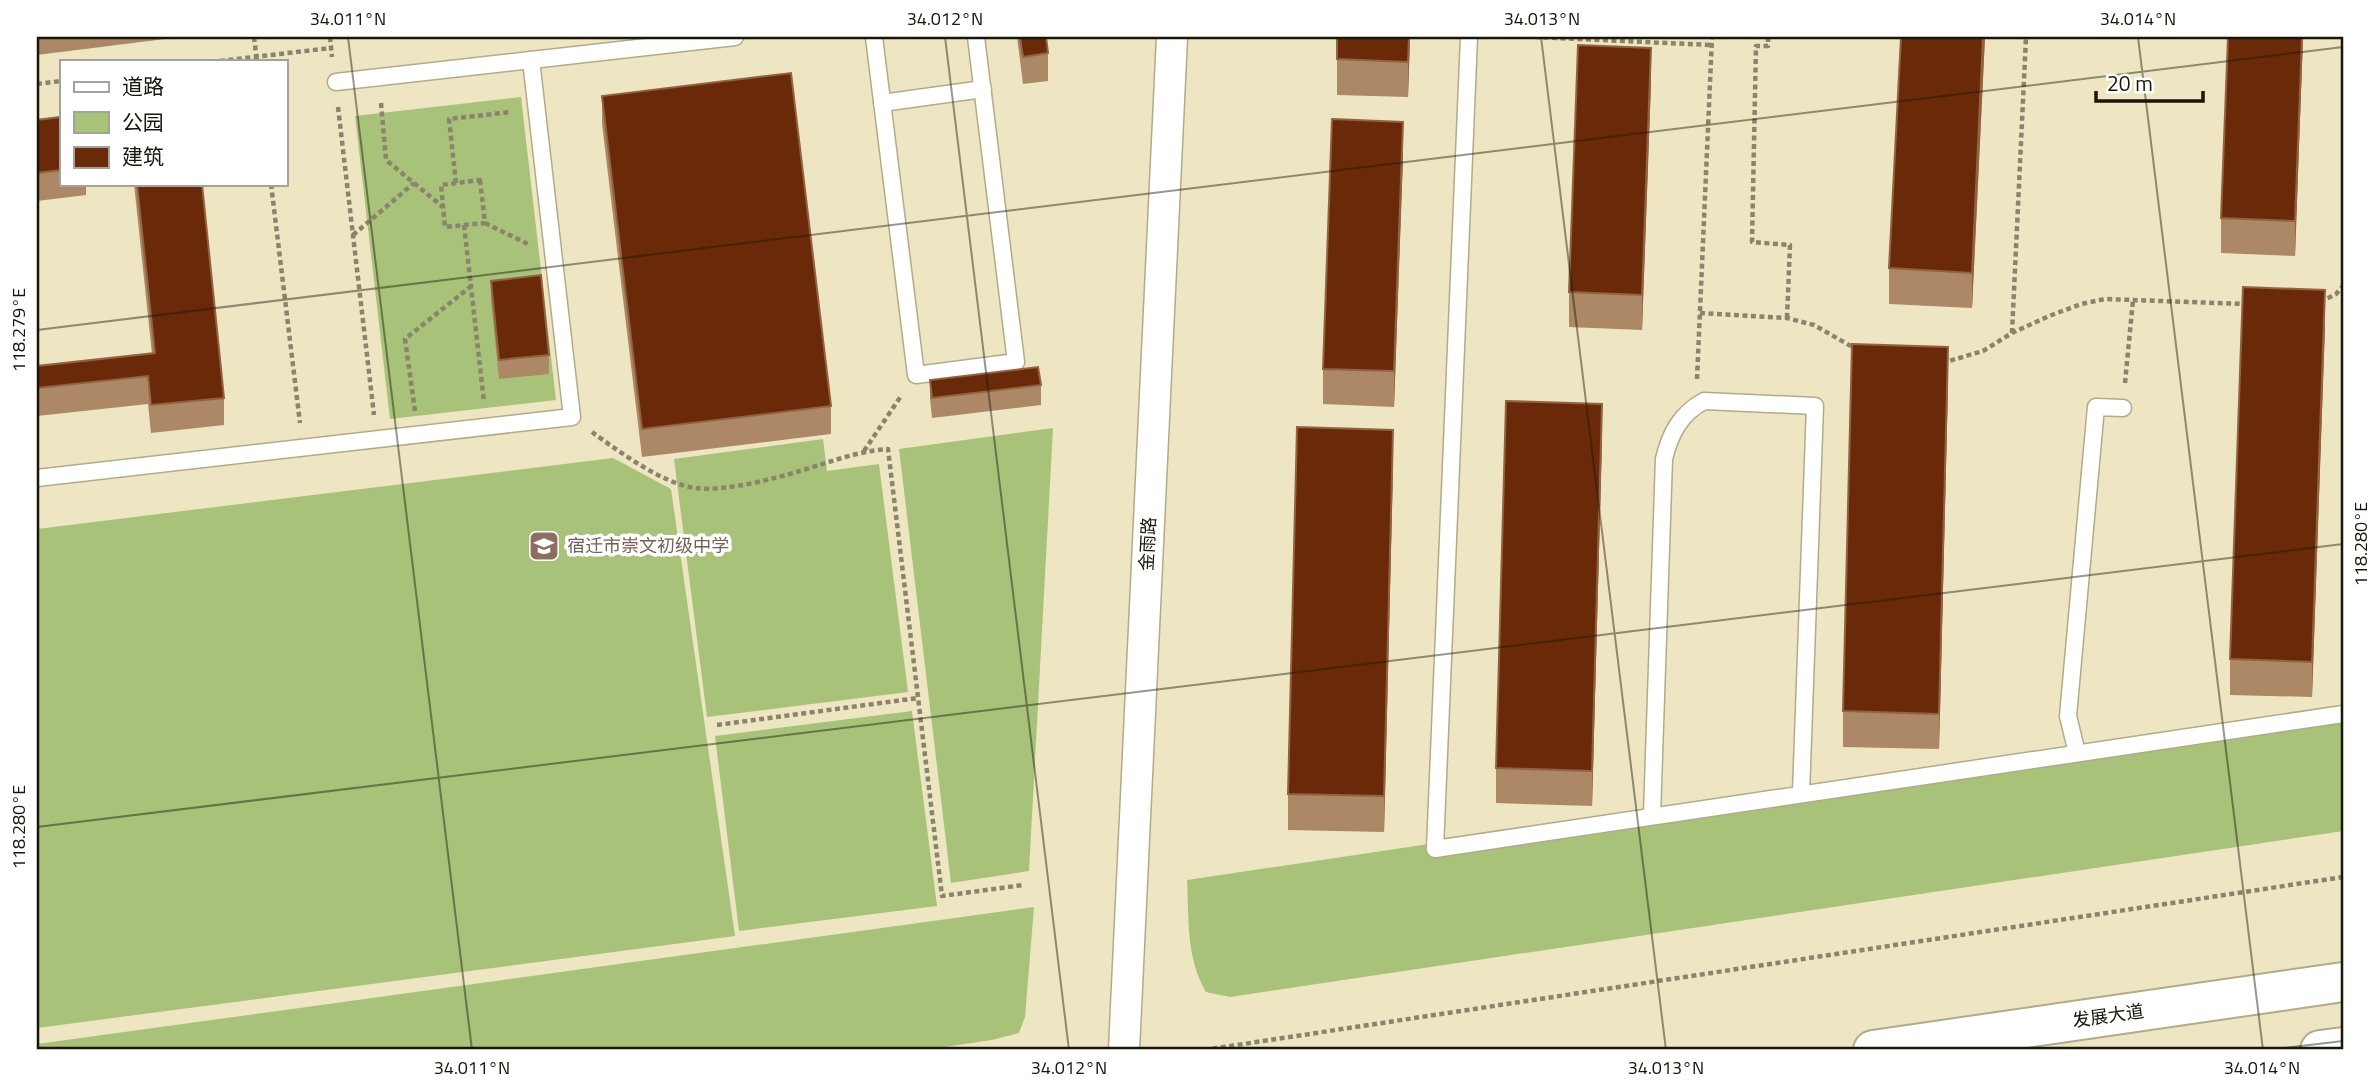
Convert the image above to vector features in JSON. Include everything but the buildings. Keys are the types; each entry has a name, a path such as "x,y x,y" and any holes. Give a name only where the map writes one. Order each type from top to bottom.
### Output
{"main road":[{"name":"发展大道","path":"1873,1050 2343,982"},
{"path":"2320,1050 2343,1047"}],"street":[{"name":"金雨路","path":"1124,1050 1172,37"}],"lane":[{"path":"335,82 735,37"},
{"path":"874,37 916,375 1016,362 976,37"},
{"path":"1469,37 1435,849 2343,714"},
{"path":"37,478 572,417 531,60"},
{"path":"882,103 983,89"},
{"path":"1652,815 1664,459 1678,423 1704,401 1815,405 1801,793"},
{"path":"2077,752 2068,716 2096,407 2123,408"}],"path":[{"path":"254,37 256,59"},
{"path":"330,37 377,439"},
{"path":"1535,37 1711,45"},
{"path":"1696,406 1712,37"},
{"path":"1768,37 1768,46 1756,46 1752,242 1790,245 1787,317"},
{"path":"2012,333 2026,37"},
{"path":"238,60 331,48"},
{"path":"378,77 386,160 443,208"},
{"path":"37,84 60,81"},
{"path":"456,183 449,119 536,109"},
{"path":"485,223 480,180 441,185 445,227 485,223 553,256"},
{"path":"353,235 414,183"},
{"path":"271,186 303,448"},
{"path":"464,225 486,426"},
{"path":"2312,304 2323,302 2343,286"},
{"path":"418,435 405,339 471,287"},
{"path":"1936,364 1983,351 2012,333 2081,304 2105,299 2245,304"},
{"path":"2123,408 2133,300"},
{"path":"1700,313 1787,317 1814,325 1857,349"},
{"path":"864,451 916,375"},
{"path":"572,417 633,460 660,475 694,488 774,479 864,451 888,449 942,896 1023,885"},
{"path":"716,725 918,698"},
{"path":"1204,1050 2343,877"}],"green space":[{"path":"521,97 556,400 390,419 355,116"},
{"path":"1053,428 1029,871 951,883 899,449"},
{"path":"823,439 827,471 879,464 908,692 707,717 674,459"},
{"path":"613,458 671,489 735,936 37,1028 37,529"},
{"path":"2343,708 2343,831 1230,997 1206,992 1195,966 1187,880"},
{"path":"912,711 937,906 739,931 715,736"},
{"path":"1034,907 1025,1017 1019,1033 992,1040 924,1050 37,1050 37,1044"}],"place":[{"name":"宿迁市崇文初级中学","path":"544,546"}]}
